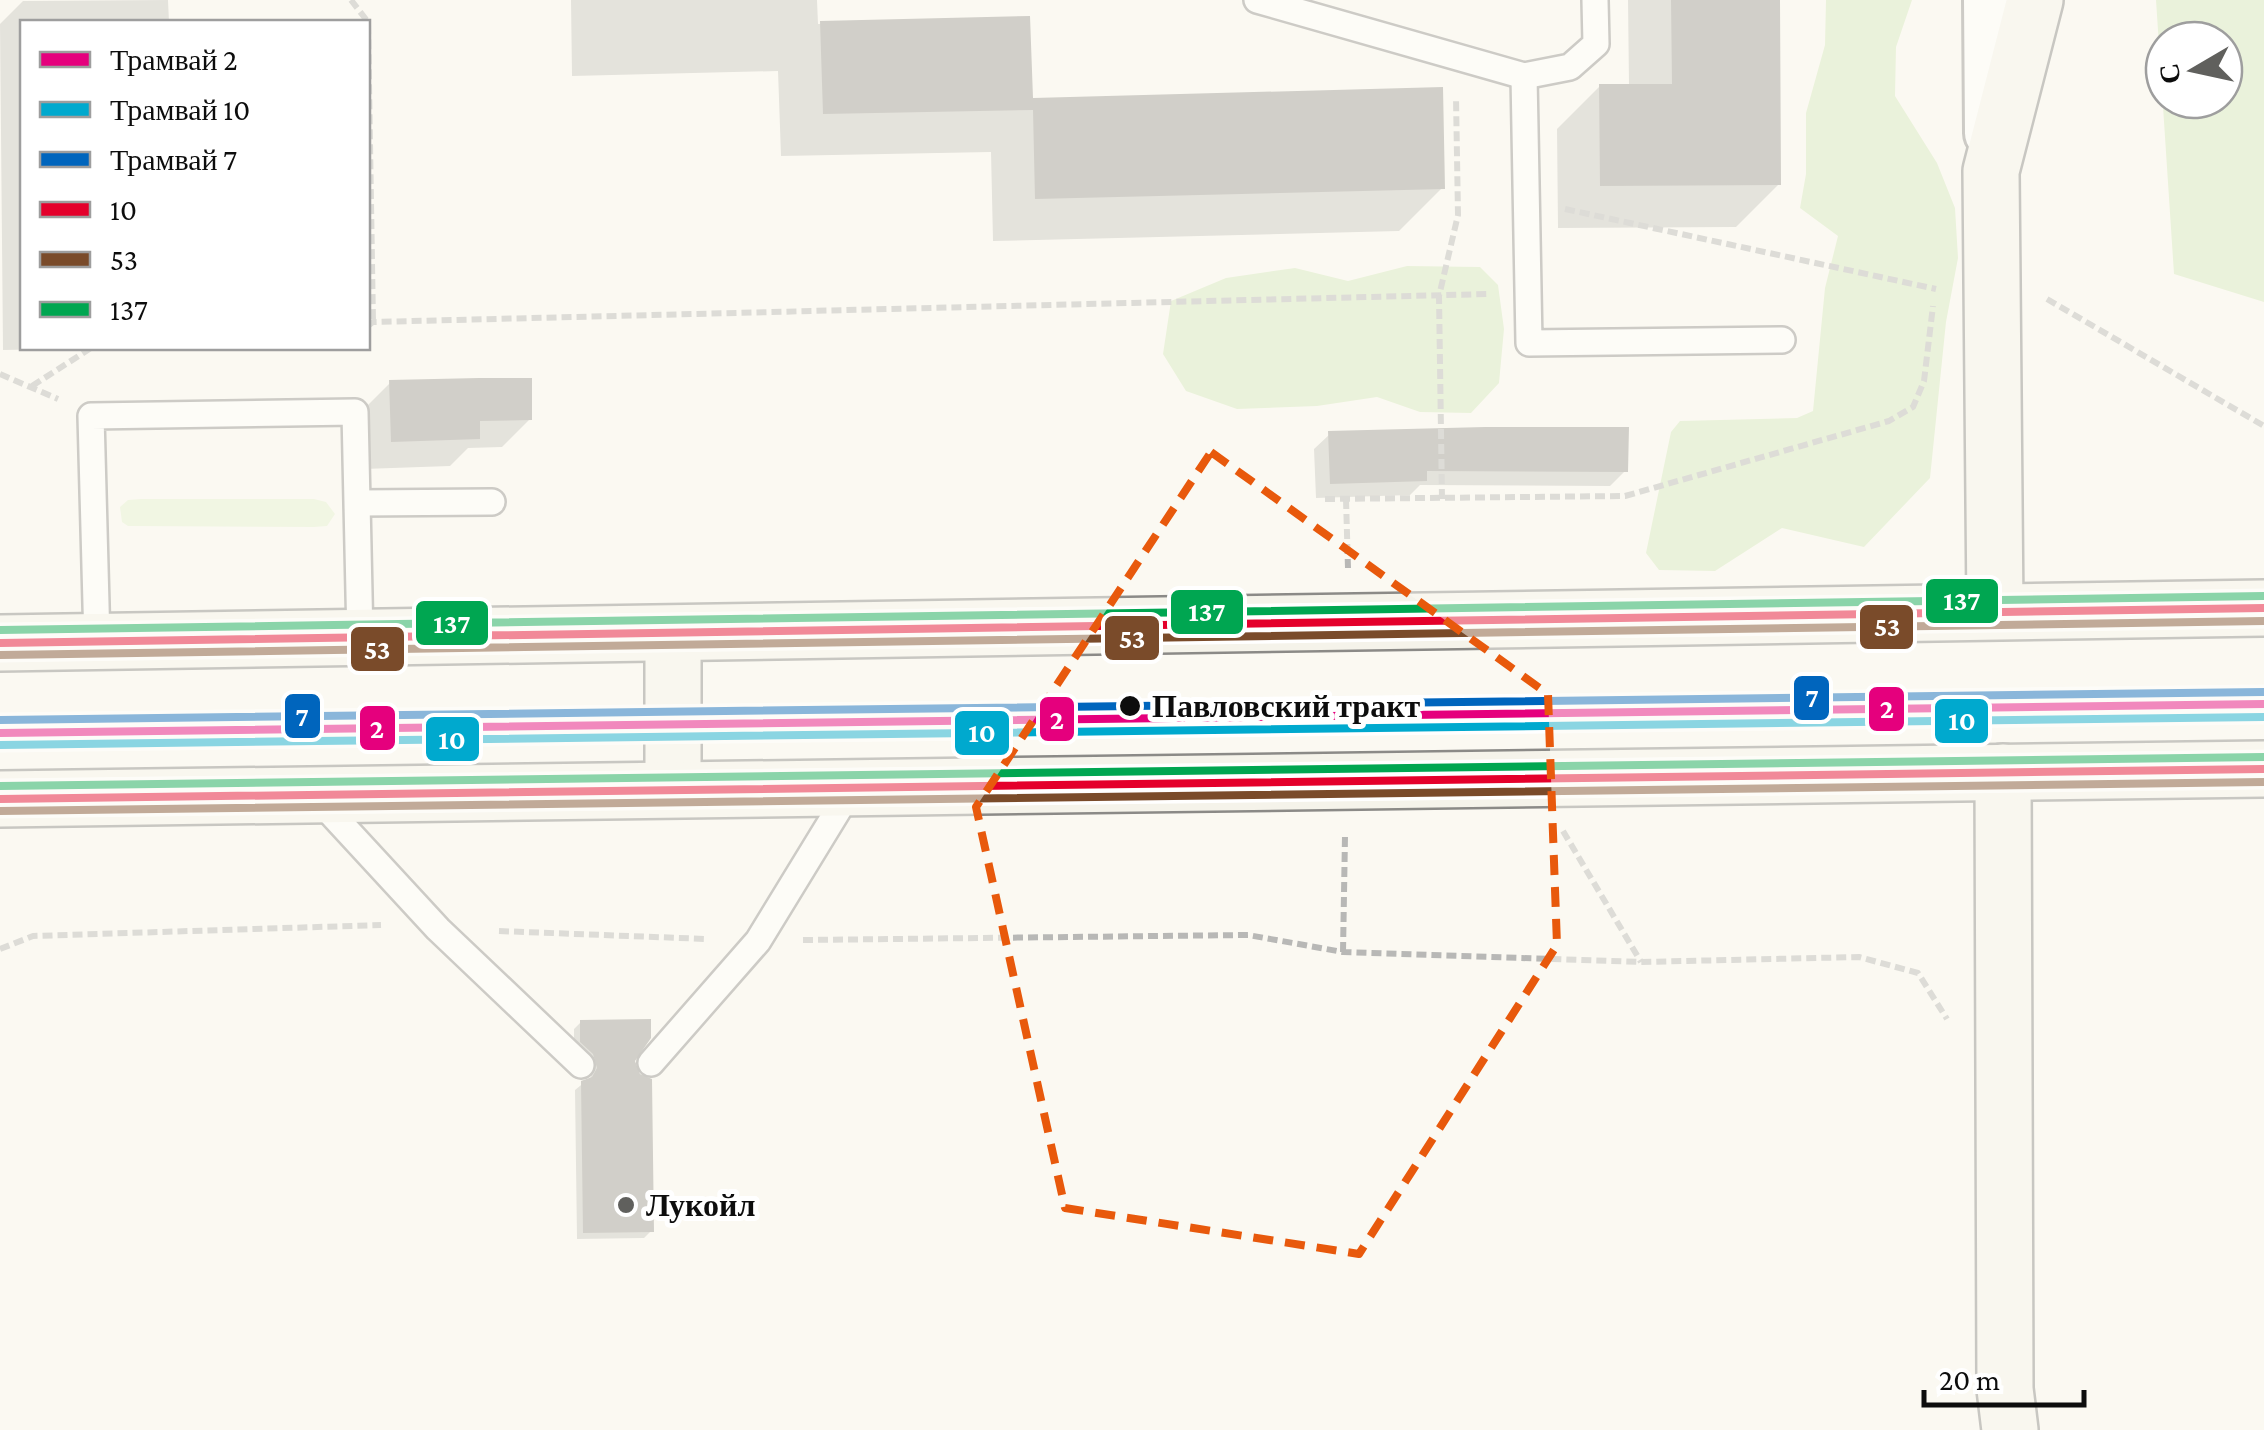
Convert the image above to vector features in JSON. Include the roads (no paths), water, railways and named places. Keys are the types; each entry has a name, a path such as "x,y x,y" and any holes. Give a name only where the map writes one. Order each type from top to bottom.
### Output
{"main road":[{"path":"1995,611 1991,172 2035,0"},
{"path":"0,643 2264,608"},
{"path":"672,634 673,789"},
{"path":"0,799 2264,769"},
{"path":"2003,772 2005,1389 2010,1430"}],"street":[{"path":"1990,0 1991,172"}],"lane":[{"path":"1257,0 1524,76 1570,67 1596,44 1595,0"},
{"path":"1524,76 1529,343 1782,340"},
{"path":"96,642 91,416 356,412 360,639"},
{"path":"358,503 492,502"},
{"path":"651,1063 758,941 852,788"},
{"path":"314,795 438,929 580,1065"}],"tram line":[{"name":"7","path":"0,720 2264,692"},
{"name":"2","path":"0,733 2264,704"},
{"name":"10","path":"0,745 2264,717"}],"place":[{"name":"Павловский тракт","path":"1130,706"},
{"name":"Лукойл","path":"626,1205"}]}
